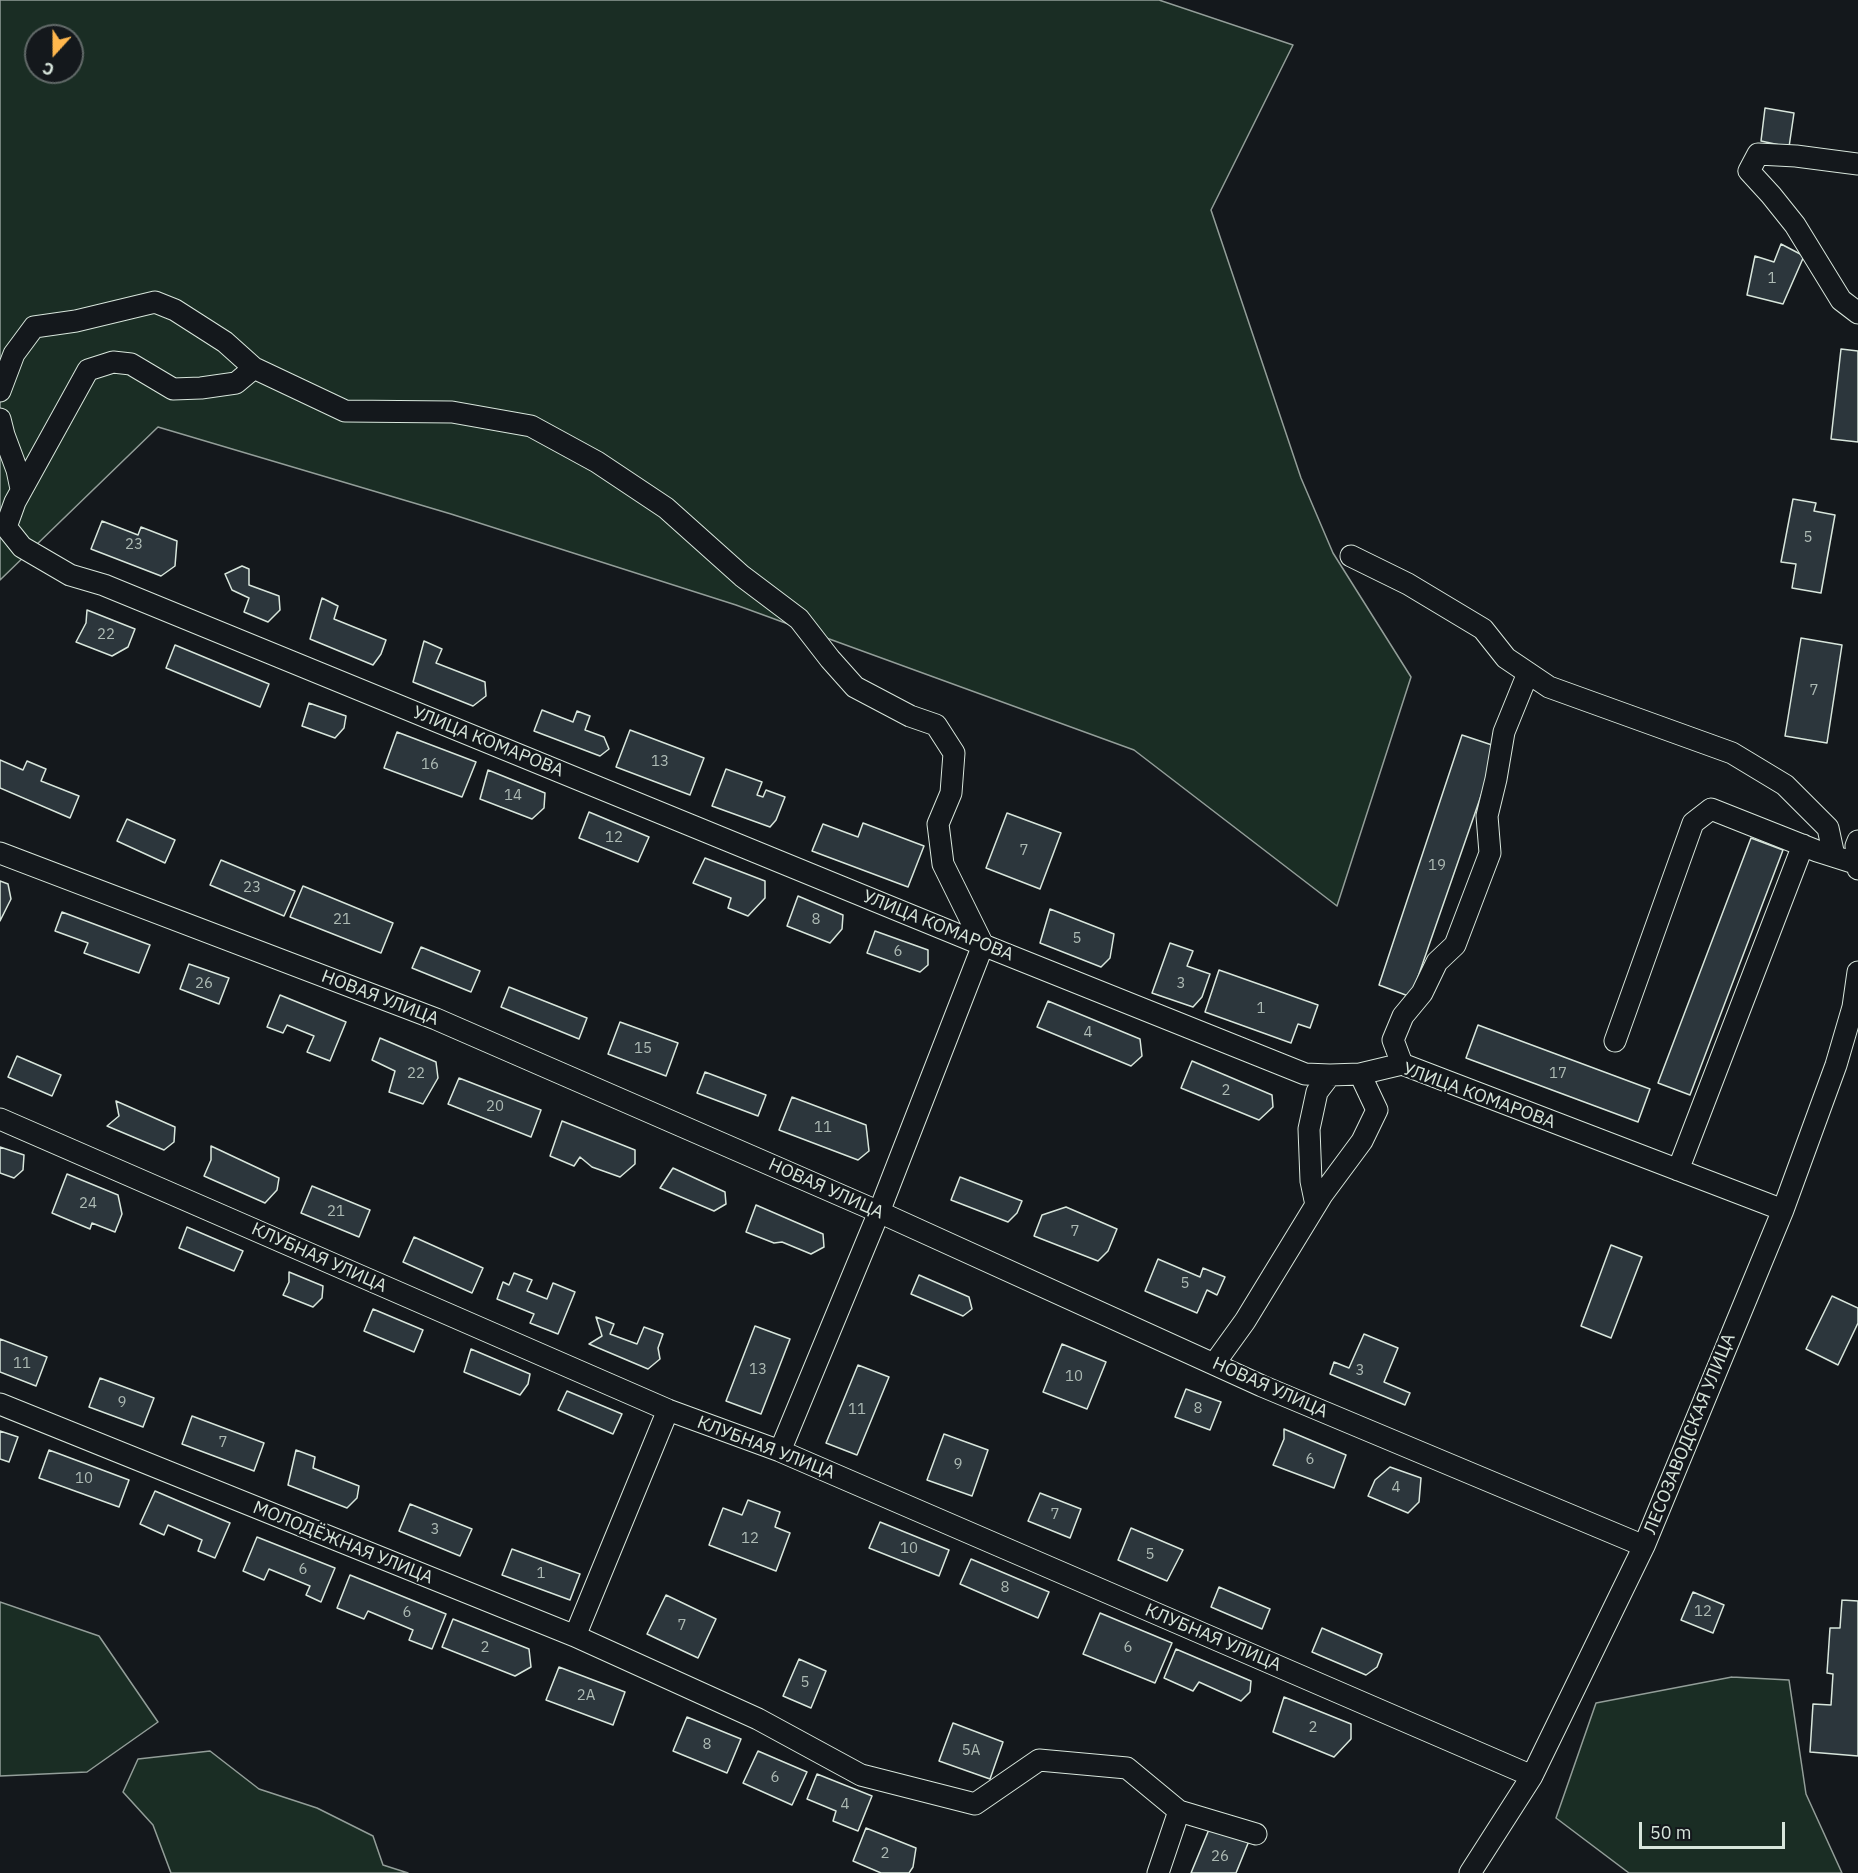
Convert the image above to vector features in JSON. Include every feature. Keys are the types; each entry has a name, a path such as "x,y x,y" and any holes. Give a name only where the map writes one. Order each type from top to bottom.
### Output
{"street":[{"path":"1858,164 1758,154 1749,171 1772,195 1795,225 1841,300 1858,313"},
{"path":"0,391 14,354 34,327 76,321 154,302 175,310 225,342 254,368 345,411 452,412 531,426 597,462 666,508 742,576 799,619 855,687 910,716 936,726 954,753 951,793 938,824 943,864 983,945 879,1212 780,1451"},
{"path":"21,489 88,370 113,362 131,364 173,389 236,383 254,368"},
{"path":"0,419 21,489"},
{"name":"УЛИЦА КОМАРОВА","path":"21,489 6,527 22,548 70,575 104,585 983,945 1305,1074 1360,1074 1402,1064 1783,1210"},
{"path":"1351,556 1408,584 1483,629 1506,658 1549,687 1732,753 1785,784 1828,828 1834,856"},
{"path":"1402,1064 1393,1040 1396,1032 1403,1016 1422,993 1437,962 1455,945 1490,853 1487,816 1504,732 1528,673"},
{"path":"1615,1041 1693,823 1711,809 1858,864"},
{"path":"1858,841 1856,846 1858,869"},
{"path":"1678,1170 1803,845"},
{"name":"НОВАЯ УЛИЦА","path":"0,853 436,1019 879,1212 1273,1391 1644,1546"},
{"name":"ЛЕСОЗАВОДСКАЯ УЛИЦА","path":"1470,1873 1532,1776 1644,1546 1783,1210 1836,1065 1853,1007 1858,972"},
{"path":"1214,1364 1245,1321 1316,1205 1362,1141 1377,1110 1360,1074"},
{"path":"1316,1205 1311,1180 1309,1129 1317,1092 1330,1075"},
{"name":"КЛУБНАЯ УЛИЦА","path":"0,1119 668,1410 780,1451 1532,1776"},
{"name":"МОЛОДЁЖНАЯ УЛИЦА","path":"0,1404 575,1636 758,1719 861,1774 975,1804 1040,1760 1127,1768 1179,1811"},
{"path":"575,1636 668,1410"},
{"path":"1158,1873 1179,1811 1256,1834"}],"green space":[{"path":"0,0 1159,0 1293,45 1211,210 1301,478 1333,553 1411,677 1337,906 1134,750 736,605 451,514 158,427 0,580"},
{"path":"0,1602 99,1636 158,1722 87,1772 0,1776"},
{"path":"1732,1677 1789,1680 1806,1794 1842,1873 1629,1873 1556,1818 1596,1703"},
{"path":"210,1751 259,1789 317,1808 373,1836 383,1865 408,1873 171,1873 153,1825 123,1792 138,1759"}],"building":[{"path":"1765,108 1794,113 1789,147 1761,141"},
{"path":"1781,244 1804,256 1783,304 1747,295 1755,256 1774,262"},
{"path":"1841,349 1858,351 1858,442 1831,439"},
{"path":"1793,499 1816,503 1814,511 1835,515 1821,593 1792,588 1796,564 1781,562"},
{"path":"102,521 138,535 141,527 177,541 175,566 161,576 91,549"},
{"path":"242,566 249,569 249,585 279,596 280,610 268,622 244,612 249,598 232,590 225,574"},
{"path":"322,598 338,606 334,619 386,640 381,654 373,665 310,639"},
{"path":"87,610 135,629 128,647 112,656 76,642 86,623"},
{"path":"1801,638 1842,645 1827,743 1785,736"},
{"path":"424,641 442,649 436,663 485,682 486,696 473,706 413,682"},
{"path":"175,645 269,684 260,707 166,668"},
{"path":"309,703 346,716 344,728 335,738 302,726"},
{"path":"542,710 573,722 577,711 590,716 585,730 604,737 609,749 600,756 534,731"},
{"path":"630,730 704,758 690,795 616,767"},
{"path":"397,732 476,762 462,797 384,768"},
{"path":"1462,735 1498,747 1411,997 1379,985"},
{"path":"0,760 23,770 27,761 46,769 41,781 79,796 70,818 0,788"},
{"path":"726,769 762,782 757,795 763,797 766,790 785,797 776,820 770,827 712,806"},
{"path":"488,770 545,793 544,808 532,819 480,799"},
{"path":"589,812 649,837 638,862 579,838"},
{"path":"1007,813 1061,833 1040,889 986,868"},
{"path":"127,819 175,840 165,863 117,841"},
{"path":"863,823 924,846 908,887 812,851 823,824 858,837"},
{"path":"1751,838 1783,850 1690,1095 1658,1083"},
{"path":"705,858 765,881 765,898 748,916 728,908 731,898 693,883"},
{"path":"221,860 295,891 284,916 210,885"},
{"path":"0,881 8,884 11,899 0,921"},
{"path":"303,886 393,923 381,953 290,917"},
{"path":"798,896 843,915 842,929 830,943 787,926"},
{"path":"1050,909 1114,934 1110,958 1101,967 1040,943"},
{"path":"62,912 150,945 139,973 84,953 88,943 55,931"},
{"path":"875,931 928,950 928,965 920,972 867,953"},
{"path":"1170,943 1193,951 1187,966 1210,974 1202,997 1193,1007 1152,993"},
{"path":"421,947 480,971 471,992 412,968"},
{"path":"189,964 229,978 219,1004 180,989"},
{"path":"1219,970 1318,1005 1310,1028 1298,1024 1291,1043 1205,1012"},
{"path":"509,987 587,1018 579,1039 501,1007"},
{"path":"280,995 346,1022 330,1061 307,1052 314,1036 287,1025 283,1033 267,1027"},
{"path":"1048,1001 1140,1039 1142,1056 1131,1066 1037,1027"},
{"path":"620,1022 678,1043 666,1076 608,1054"},
{"path":"1478,1025 1650,1089 1638,1122 1466,1058"},
{"path":"380,1038 436,1062 438,1078 423,1104 389,1092 395,1071 372,1060"},
{"path":"17,1056 61,1075 52,1096 8,1077"},
{"path":"1192,1061 1272,1095 1273,1107 1259,1120 1181,1088"},
{"path":"705,1072 766,1095 758,1116 697,1093"},
{"path":"459,1078 541,1110 531,1137 448,1104"},
{"path":"792,1097 866,1125 869,1151 858,1160 779,1130"},
{"path":"116,1101 175,1127 174,1142 164,1150 107,1126 119,1116"},
{"path":"562,1121 635,1150 635,1164 620,1177 592,1167 580,1157 574,1166 550,1156"},
{"path":"211,1146 279,1178 277,1190 265,1203 204,1176 211,1160"},
{"path":"0,1147 24,1155 23,1170 14,1178 0,1173"},
{"path":"673,1168 725,1192 726,1204 714,1211 660,1188"},
{"path":"67,1174 118,1195 122,1214 115,1232 92,1223 90,1229 52,1213"},
{"path":"960,1177 1022,1201 1017,1213 1008,1222 951,1200"},
{"path":"312,1186 370,1210 359,1237 301,1213"},
{"path":"756,1205 823,1234 824,1247 811,1254 782,1242 774,1243 746,1232"},
{"path":"1066,1207 1117,1229 1108,1251 1098,1261 1034,1236 1042,1215"},
{"path":"187,1227 243,1251 234,1271 179,1248"},
{"path":"414,1237 483,1268 472,1293 403,1262"},
{"path":"1611,1245 1642,1257 1611,1338 1581,1326"},
{"path":"1158,1259 1200,1277 1203,1268 1225,1277 1217,1295 1207,1290 1197,1313 1145,1291"},
{"path":"289,1272 323,1286 322,1298 313,1307 283,1295 289,1282"},
{"path":"514,1273 532,1280 527,1291 547,1299 553,1283 575,1292 558,1334 530,1323 534,1314 497,1299 503,1282 509,1285"},
{"path":"919,1275 969,1297 972,1309 963,1316 911,1294"},
{"path":"1832,1296 1858,1308 1858,1323 1838,1365 1806,1349"},
{"path":"373,1309 423,1330 414,1352 364,1331"},
{"path":"596,1317 614,1324 610,1334 637,1344 644,1327 663,1334 658,1348 660,1359 648,1369 589,1344 602,1336"},
{"path":"755,1326 790,1339 761,1414 726,1401"},
{"path":"1364,1334 1398,1348 1384,1382 1410,1393 1405,1405 1330,1374 1334,1362 1349,1368"},
{"path":"0,1339 47,1357 36,1386 0,1372"},
{"path":"1062,1344 1106,1362 1087,1409 1043,1392"},
{"path":"471,1349 530,1374 528,1384 520,1395 464,1372"},
{"path":"858,1365 889,1377 857,1455 826,1443"},
{"path":"100,1378 154,1398 143,1427 89,1407"},
{"path":"1186,1389 1221,1402 1210,1430 1175,1417"},
{"path":"567,1391 622,1414 613,1434 558,1410"},
{"path":"192,1416 264,1443 254,1471 182,1444"},
{"path":"1284,1429 1346,1455 1334,1488 1273,1465 1284,1439"},
{"path":"0,1431 18,1437 9,1462 0,1459"},
{"path":"944,1434 988,1450 972,1496 927,1480"},
{"path":"49,1450 129,1480 119,1507 39,1478"},
{"path":"296,1450 315,1457 313,1468 359,1486 357,1498 347,1508 288,1485"},
{"path":"1390,1467 1421,1478 1419,1502 1408,1513 1368,1496 1375,1480"},
{"path":"155,1491 230,1523 215,1558 198,1551 202,1540 168,1525 164,1535 140,1524"},
{"path":"1040,1493 1081,1509 1070,1538 1028,1521"},
{"path":"748,1500 780,1512 775,1527 790,1533 776,1571 709,1545 723,1508 742,1515"},
{"path":"410,1504 472,1529 460,1556 399,1531"},
{"path":"880,1522 949,1550 939,1576 869,1548"},
{"path":"1131,1528 1183,1550 1167,1581 1118,1560"},
{"path":"257,1537 335,1568 321,1602 306,1595 310,1586 269,1569 264,1580 243,1571"},
{"path":"512,1549 580,1574 570,1600 502,1575"},
{"path":"971,1559 1049,1592 1038,1618 960,1584"},
{"path":"350,1575 446,1614 432,1649 409,1640 413,1630 368,1611 364,1619 337,1608"},
{"path":"1219,1587 1270,1609 1262,1629 1211,1607"},
{"path":"1693,1592 1724,1605 1713,1633 1681,1620"},
{"path":"666,1595 716,1619 698,1658 647,1634"},
{"path":"1842,1600 1858,1601 1858,1756 1810,1752 1813,1704 1831,1705 1833,1674 1827,1673 1830,1628 1840,1628"},
{"path":"1100,1613 1172,1643 1155,1683 1083,1654"},
{"path":"453,1619 529,1649 531,1667 515,1676 442,1647"},
{"path":"1322,1628 1382,1654 1377,1667 1366,1675 1312,1652"},
{"path":"1176,1649 1251,1681 1250,1692 1241,1701 1199,1682 1193,1691 1164,1678"},
{"path":"799,1659 826,1671 811,1708 783,1696"},
{"path":"559,1667 625,1692 613,1725 546,1700"},
{"path":"1284,1697 1351,1724 1351,1739 1334,1757 1273,1732"},
{"path":"687,1717 741,1739 727,1773 673,1751"},
{"path":"953,1723 1003,1742 990,1779 939,1761"},
{"path":"758,1751 807,1772 792,1805 743,1783"},
{"path":"817,1774 872,1796 858,1831 833,1821 836,1811 807,1799"},
{"path":"1210,1827 1249,1841 1236,1873 1191,1873"},
{"path":"866,1828 916,1848 913,1867 909,1873 881,1873 853,1861"}]}
